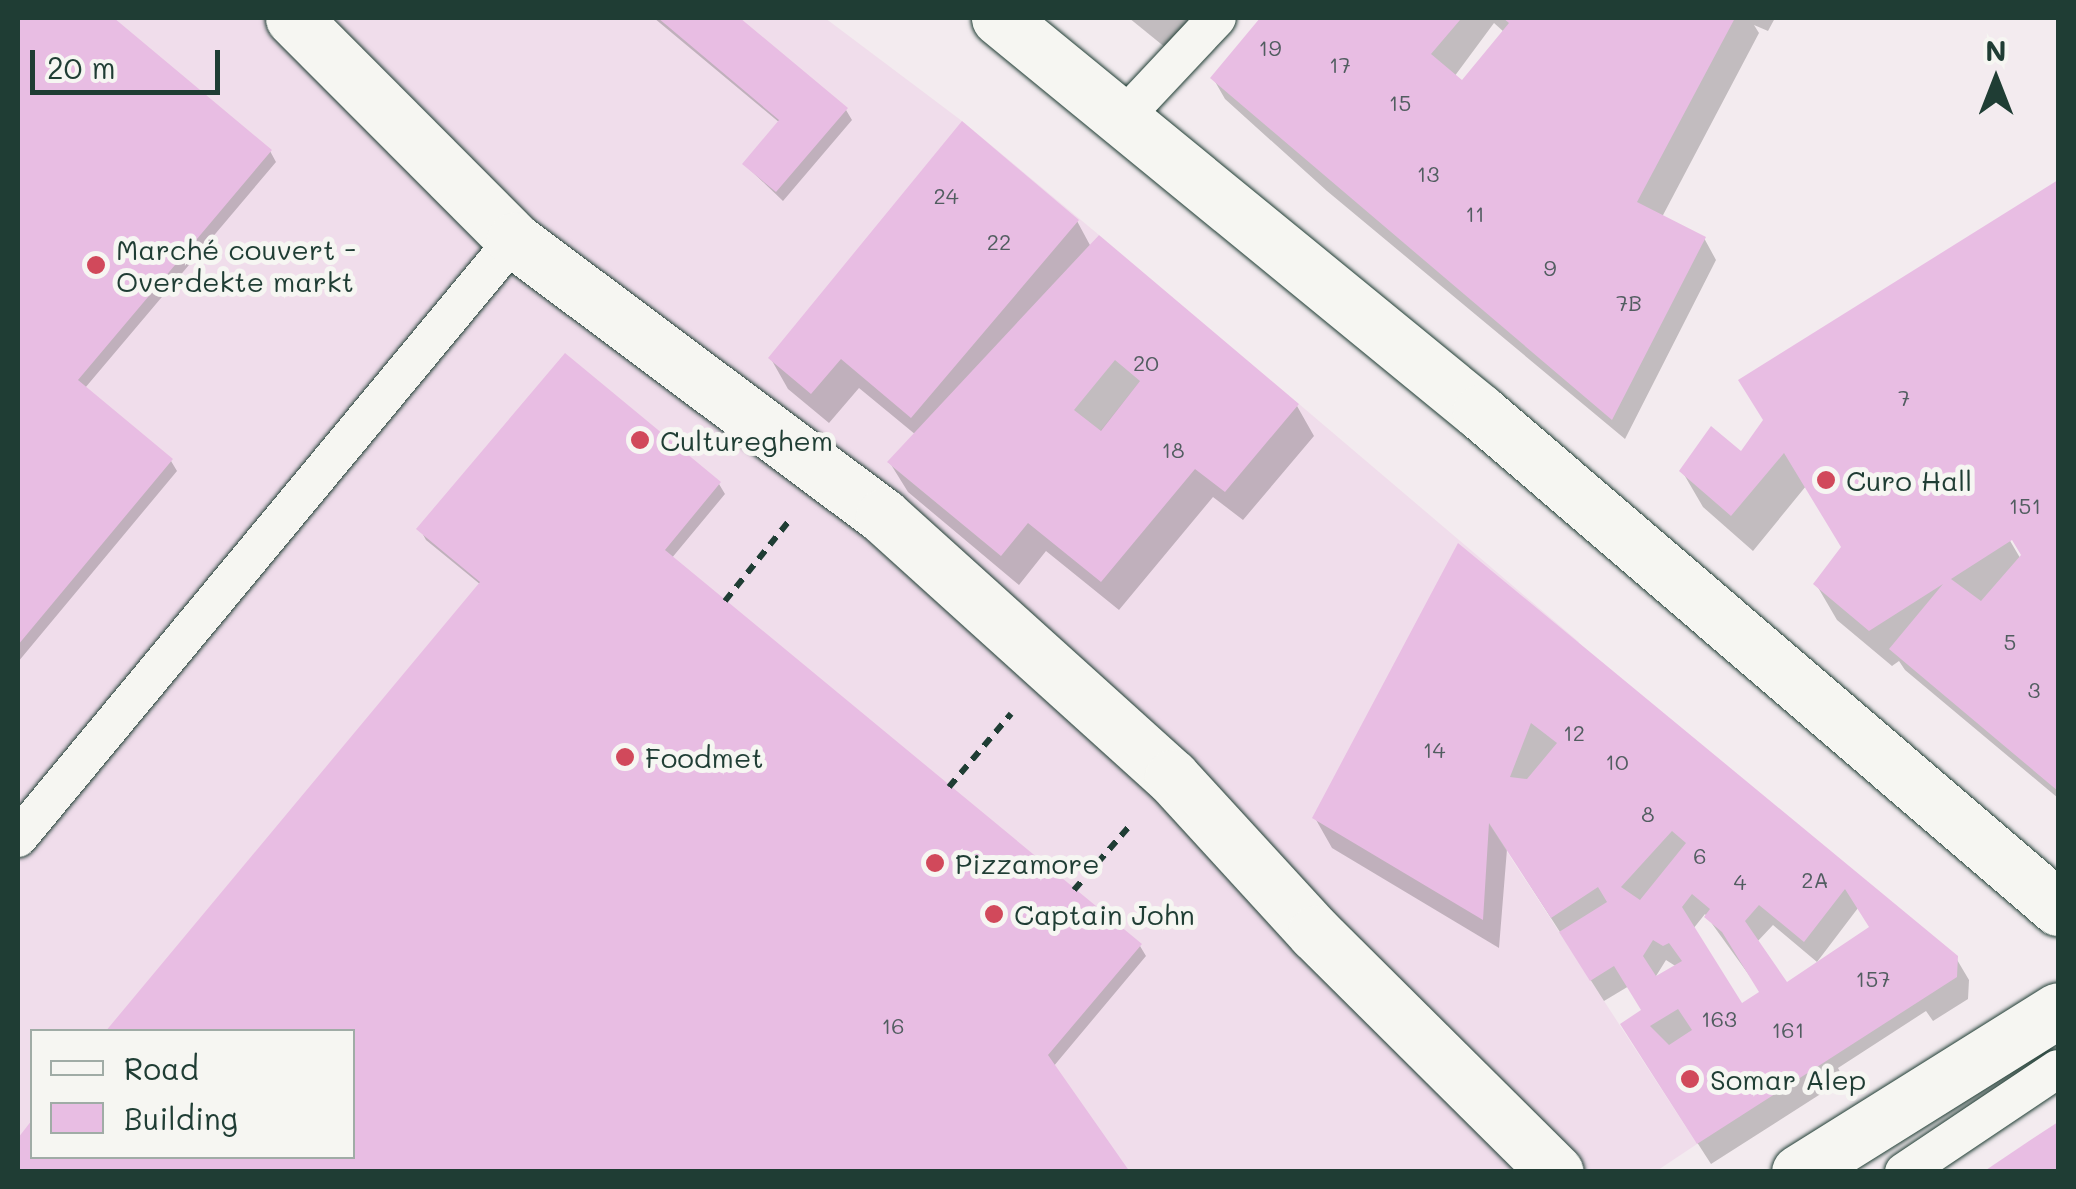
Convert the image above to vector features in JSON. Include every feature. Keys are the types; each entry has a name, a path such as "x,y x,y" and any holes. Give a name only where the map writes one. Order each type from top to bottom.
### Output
{"street":[{"path":"293,18 514,240 883,516 1172,777 1315,932 1556,1172"},
{"path":"999,18 1480,412 2058,908"},
{"path":"1799,1172 2058,1010"}],"lane":[{"path":"1123,118 1217,18"},
{"path":"18,838 514,240"},
{"path":"1904,1172 2058,1069"}],"path":[{"path":"725,601 826,474"},
{"path":"949,788 1050,668"},
{"path":"1074,890 1172,777"}],"shaded area":[{"path":"18,18 825,18 962,121 1099,235 888,463 1001,556 1140,381 1299,404 1579,642 1531,723 1489,824 1697,1144 1655,1172 18,1171"}],"building":[{"name":"Marché couvert - Overdekte markt","path":"18,18 114,18 272,150 78,380 173,459 18,645"},
{"path":"658,18 740,18 848,108 776,192 742,164 779,120"},
{"path":"1260,18 1456,18 1460,20 1431,54 1462,80 1509,23 1503,18 1735,18 1637,202 1706,237 1612,420 1210,78"},
{"path":"962,121 1079,220 911,418 841,359 811,394 768,358"},
{"path":"2058,180 2058,791 1889,649 1943,584 1869,631 1813,584 1841,547 1784,453 1731,516 1679,471 1711,426 1741,451 1763,420 1738,380","holes":["2012,540 2021,555 1981,601 1951,579"]},
{"path":"1099,235 1299,404 1225,492 1195,469 1101,582 1028,523 1001,556 887,462","holes":["1115,360 1140,381 1101,431 1074,410"]},
{"name":"Foodmet","path":"565,353 721,482 665,550 1142,944 1048,1055 1130,1172 18,1172 18,1138 30,1123 30,1159 355,1159 355,1029 108,1029 480,582 416,529"},
{"path":"1458,543 1958,956 1957,977 1697,1144 1620,1024 1641,1010 1614,966 1590,981 1559,932 1607,902 1598,887 1551,918 1489,823 1483,920 1312,818","holes":["1531,723 1557,743 1527,779 1510,777","1672,831 1686,843 1640,900 1621,887","1845,889 1869,927 1787,982 1745,921 1759,905 1804,942","1692,894 1710,909 1704,917 1722,932 1759,992 1742,1003 1682,907","1653,940 1663,946 1669,943 1682,961 1656,976 1643,956","1678,1009 1692,1030 1669,1045 1650,1026"]},
{"path":"2058,1122 2058,1172 1983,1172 2032,1139"}],"place":[{"name":"Marché couvert - Overdekte markt","path":"96,265"},
{"name":"Cultureghem","path":"640,440"},
{"name":"Curo Hall","path":"1826,480"},
{"name":"Foodmet","path":"625,757"},
{"name":"Pizzamore","path":"935,863"},
{"name":"Captain John","path":"994,914"},
{"name":"Somar Alep","path":"1690,1079"}]}
